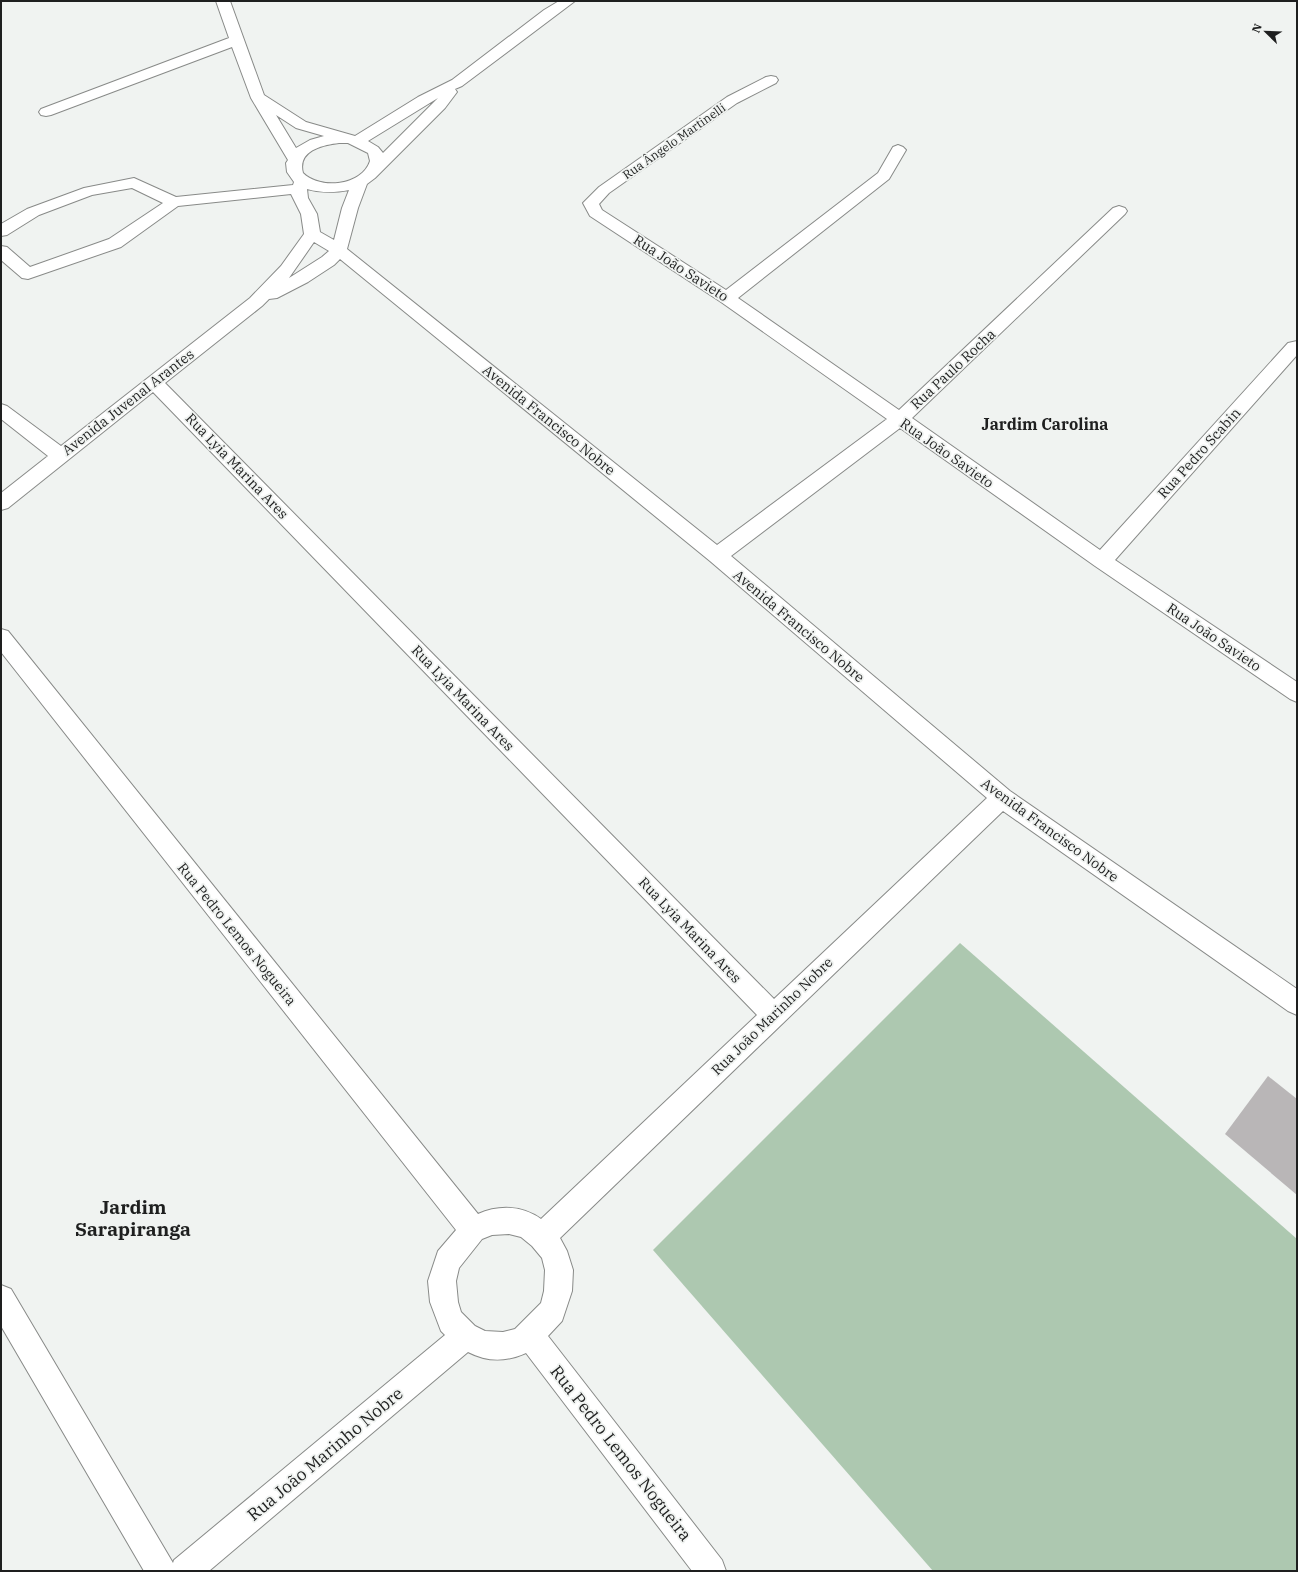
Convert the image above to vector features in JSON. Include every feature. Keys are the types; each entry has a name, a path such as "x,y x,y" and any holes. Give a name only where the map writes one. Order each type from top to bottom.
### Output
{"street":[{"path":"223,1 258,98 296,159"},
{"path":"256,302 287,270 312,234 309,214 298,196 300,185 294,167 296,159 301,152 315,143 333,139 352,139 423,100 457,84 549,13 568,1"},
{"path":"46,112 237,40"},
{"name":"Rua Ângelo Martinelli","path":"596,213 591,203 604,190 732,100 771,80"},
{"path":"1,252 28,274 115,243 174,202 300,185 330,188 345,186 360,181 375,169 440,105 457,84"},
{"path":"258,98 301,125 369,145 376,152 378,160 375,169"},
{"path":"727,298 884,176 898,150"},
{"path":"256,302 302,278 328,261 339,250 350,208 360,181"},
{"path":"1,230 33,212 82,194 134,183 174,202"},
{"name":"Rua Paulo Rocha","path":"717,556 899,420 1119,211"},
{"name":"Rua João Savieto","path":"596,213 727,298 1102,561 1297,693"},
{"name":"Avenida Francisco Nobre","path":"312,234 339,250 717,556 1002,798 1297,1002"},
{"name":"Avenida Juvenal Arantes","path":"1,503 256,302"},
{"name":"Rua Pedro Scabin","path":"1102,561 1294,347 1297,347"},
{"name":"Rua Lyia Marina Ares","path":"154,382 772,1015"},
{"path":"1,410 60,455"},
{"name":"Rua Pedro Lemos Nogueira","path":"1,637 473,1230"},
{"name":"Rua João Marinho Nobre","path":"542,1236 772,1015 1002,798"},
{"path":"509,1220 527,1225 542,1236 553,1251 559,1270 558,1291 552,1311 530,1335 522,1341 503,1346 483,1345 465,1336 451,1321 444,1302 442,1281 448,1261 473,1230 491,1222 509,1220"},
{"path":"1,1299 160,1571"},
{"name":"Rua Pedro Lemos Nogueira","path":"530,1335 711,1571"},
{"name":"Rua João Marinho Nobre","path":"185,1571 465,1336"}],"green space":[{"path":"960,943 1297,1239 1297,1571 933,1571 653,1250"}],"building":[{"path":"1268,1076 1297,1099 1297,1195 1225,1134"}],"district":[{"name":"Jardim Carolina","path":"1045,424"},
{"name":"Jardim Sarapiranga","path":"133,1218"}]}
